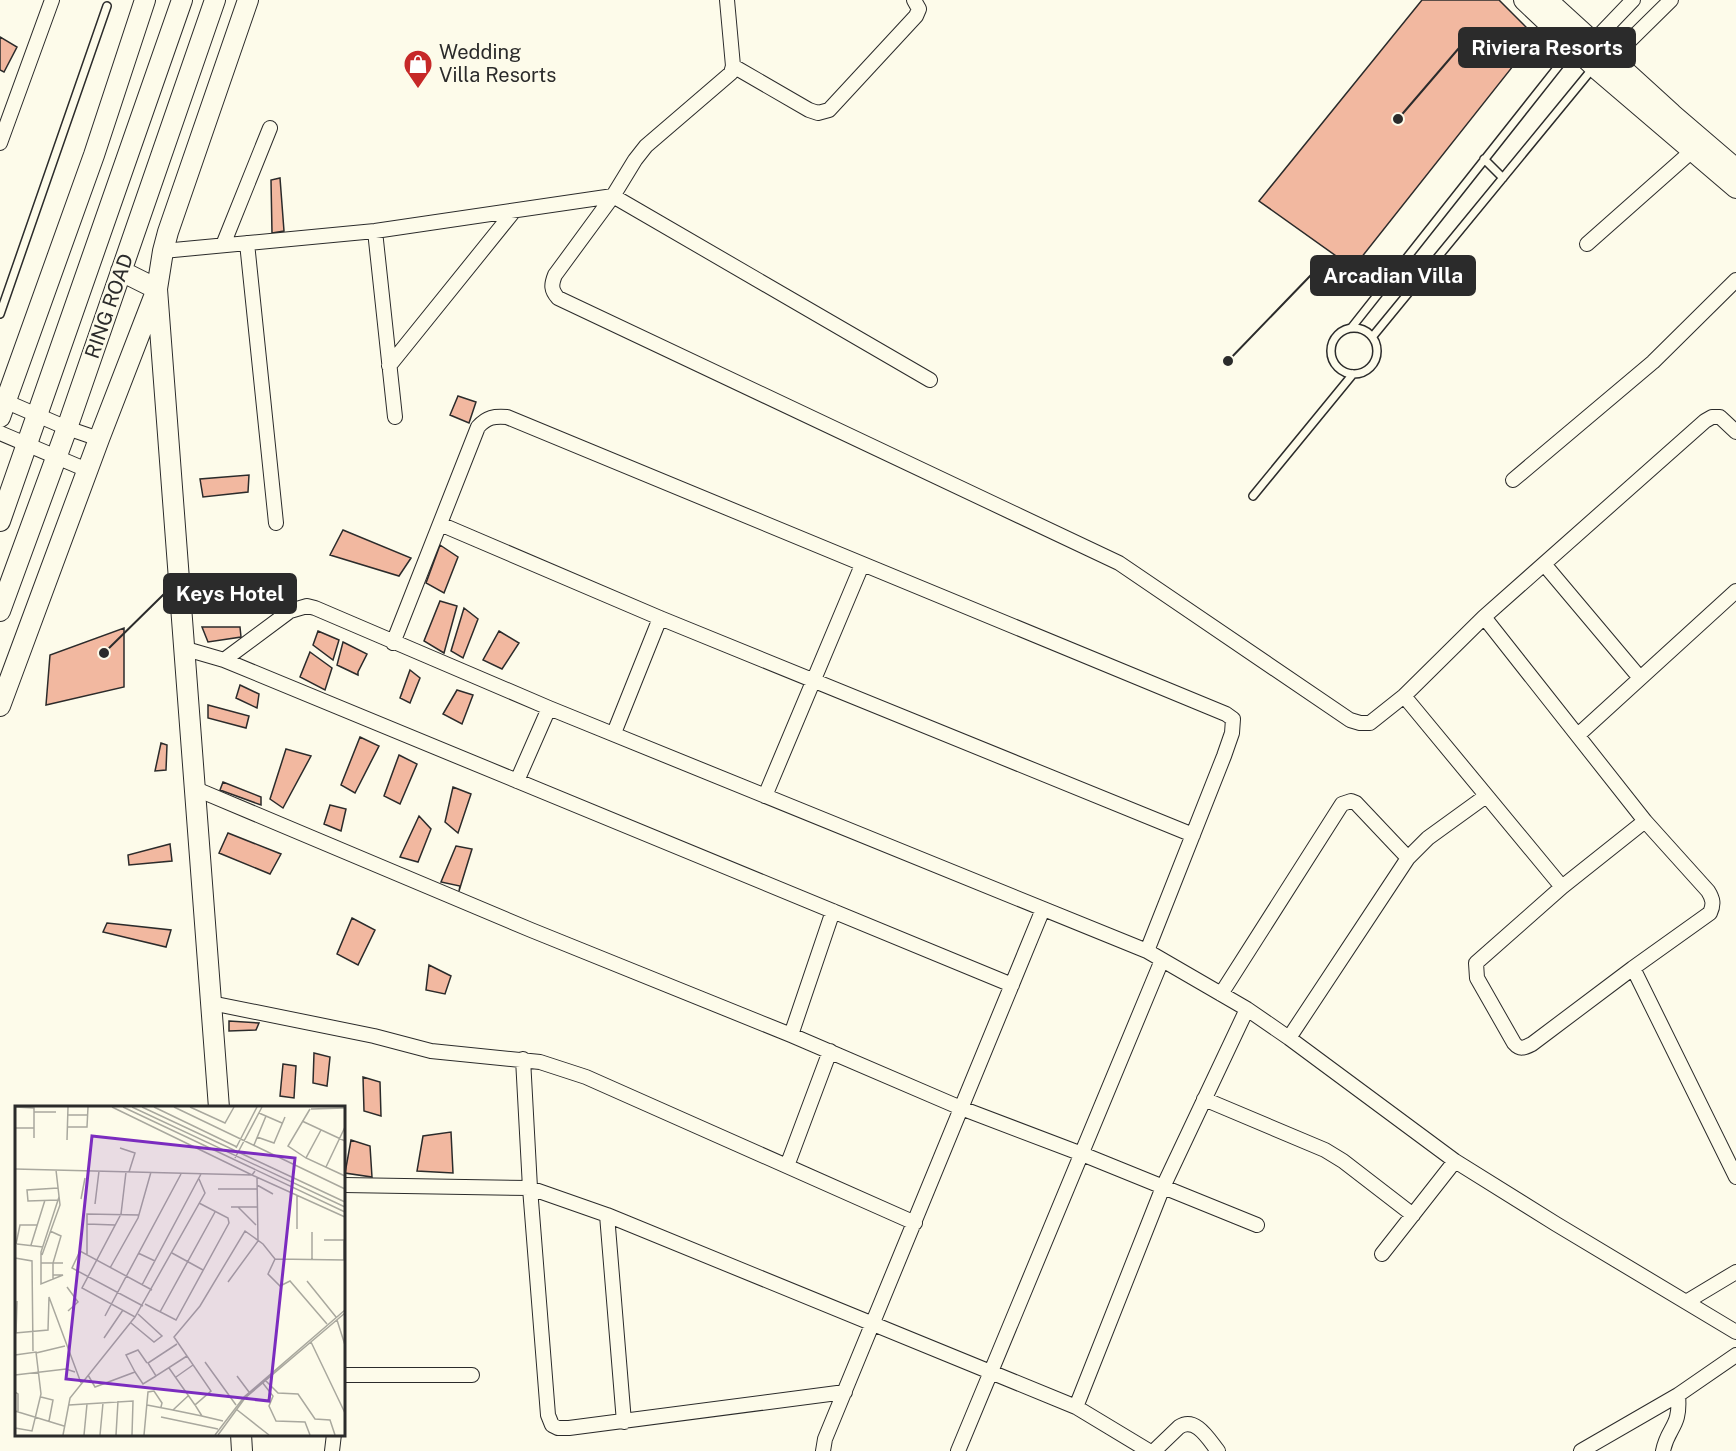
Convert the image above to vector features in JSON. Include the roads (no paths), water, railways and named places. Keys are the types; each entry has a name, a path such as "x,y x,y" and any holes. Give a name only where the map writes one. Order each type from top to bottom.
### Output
{"street":[{"path":"0,143 52,0"},
{"path":"99,439 37,415 2,406 94,155 145,0"},
{"name":"RING ROAD","path":"0,521 182,0"},
{"name":"RING ROAD","path":"0,611 68,428 214,0"},
{"path":"2,695 157,289 163,251 248,0"},
{"path":"727,0 733,66 726,79 646,146 635,160 613,196 555,274 551,284 558,298 1119,562 1350,720 1370,723 1404,696 1484,617 1705,421 1712,417 1720,417 1736,432"},
{"path":"733,66 809,110 818,113 829,110 916,16 918,9 914,0"},
{"path":"1524,0 1592,57 1736,169"},
{"path":"1547,0 1592,57 1692,151 1736,188"},
{"path":"1592,57 1633,0"},
{"path":"1592,57 1642,30 1671,0"},
{"path":"1623,11 1642,30"},
{"path":"186,82 215,93"},
{"path":"223,245 270,128"},
{"path":"1587,244 1692,151"},
{"path":"94,155 124,165"},
{"path":"163,251 375,231 613,196 930,380"},
{"path":"389,366 514,211"},
{"path":"375,231 395,417"},
{"path":"247,243 276,523"},
{"path":"121,271 157,289"},
{"path":"1513,480 1661,355 1736,280"},
{"path":"157,289 219,1106"},
{"path":"393,643 478,427 484,420 494,416 507,417 1226,714 1233,719 1232,732 1147,951"},
{"path":"0,433 87,470"},
{"path":"440,524 660,618 1193,835"},
{"path":"1544,564 1640,678"},
{"path":"765,796 862,565"},
{"path":"1578,735 1736,591"},
{"path":"224,660 290,611 307,606 549,708 1147,951 1246,1009 1289,1038 1455,1161 1736,1332"},
{"path":"1484,617 1645,822 1713,898 1710,913 1532,1044 1524,1048 1518,1047 1477,978 1476,963 1562,887 1645,822"},
{"path":"614,734 660,618"},
{"path":"186,649 224,660 1012,985"},
{"path":"1404,696 1562,887"},
{"path":"517,781 549,708"},
{"path":"196,789 542,934 830,1051 961,1108 1257,1225"},
{"path":"1289,1038 1408,858 1428,838 1486,796"},
{"path":"1221,994 1346,802 1356,803 1408,858"},
{"path":"822,1451 1043,909"},
{"path":"790,1035 833,911"},
{"path":"958,1451 1162,960"},
{"path":"1633,968 1736,1178"},
{"path":"211,1003 374,1036 431,1051 540,1062 586,1077 915,1222"},
{"path":"1076,1407 1163,1187 1246,1009"},
{"path":"787,1166 830,1051"},
{"path":"523,1059 530,1188 548,1415 552,1425 558,1428 569,1428 624,1422 845,1392"},
{"path":"1204,1099 1325,1150 1343,1161 1413,1215"},
{"path":"1382,1254 1455,1161"},
{"path":"345,1185 530,1188 608,1215 1076,1407 1149,1451"},
{"path":"608,1215 624,1422"},
{"path":"1686,1302 1736,1272"},
{"path":"1581,1451 1678,1395 1736,1355"},
{"path":"345,1375 472,1376"},
{"path":"1663,1451 1678,1417 1678,1395"},
{"path":"1154,1451 1184,1424 1198,1427 1218,1451"},
{"path":"241,1436 242,1451"},
{"path":"332,1451 334,1436"}],"lane":[{"path":"0,314 107,6"},
{"path":"1352,327 1360,328 1373,336 1378,351 1373,365 1360,374 1339,369 1334,363 1330,348 1338,334 1352,327 1484,159 1592,57"},
{"path":"1373,336 1503,178 1592,57"},
{"path":"1484,159 1503,178"},
{"path":"1253,496 1353,374"}],"place":[{"name":"Wedding Villa Resorts","path":"418,90"},
{"name":"Riviera Resorts","path":"1398,119"},
{"name":"Arcadian Villa","path":"1228,361"},
{"name":"Keys Hotel","path":"104,653"}]}
